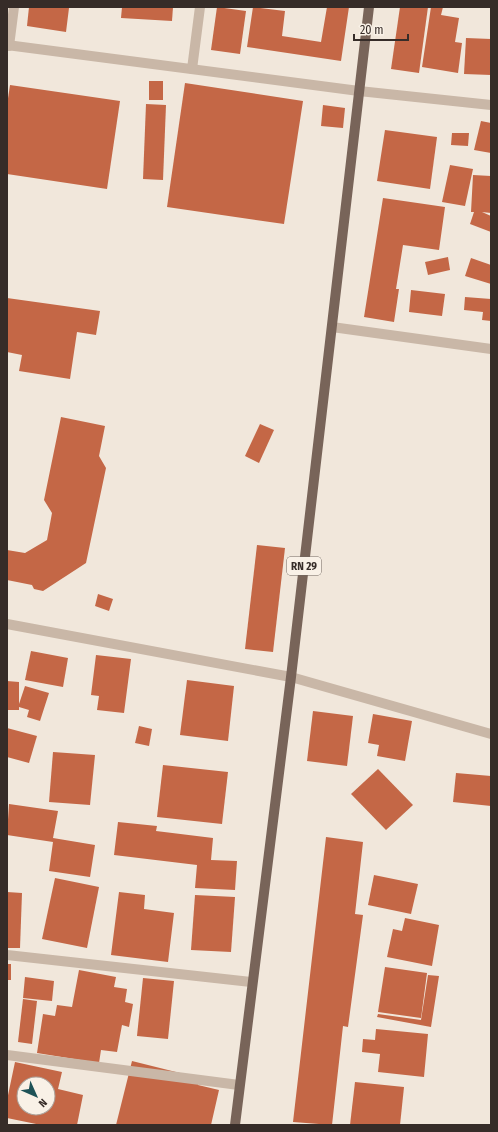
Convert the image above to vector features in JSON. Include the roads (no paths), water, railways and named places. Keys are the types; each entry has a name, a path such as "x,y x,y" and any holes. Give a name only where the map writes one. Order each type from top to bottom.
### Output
{"main road":[{"name":"RN 29","path":"235,1125 251,982 291,677 368,7"}],"street":[{"path":"14,7 8,46 359,91 491,105"},
{"path":"192,69 200,7"},
{"path":"332,327 491,349"},
{"path":"7,624 291,677 491,734"},
{"path":"7,955 251,982"},
{"path":"7,1055 239,1085"}]}
